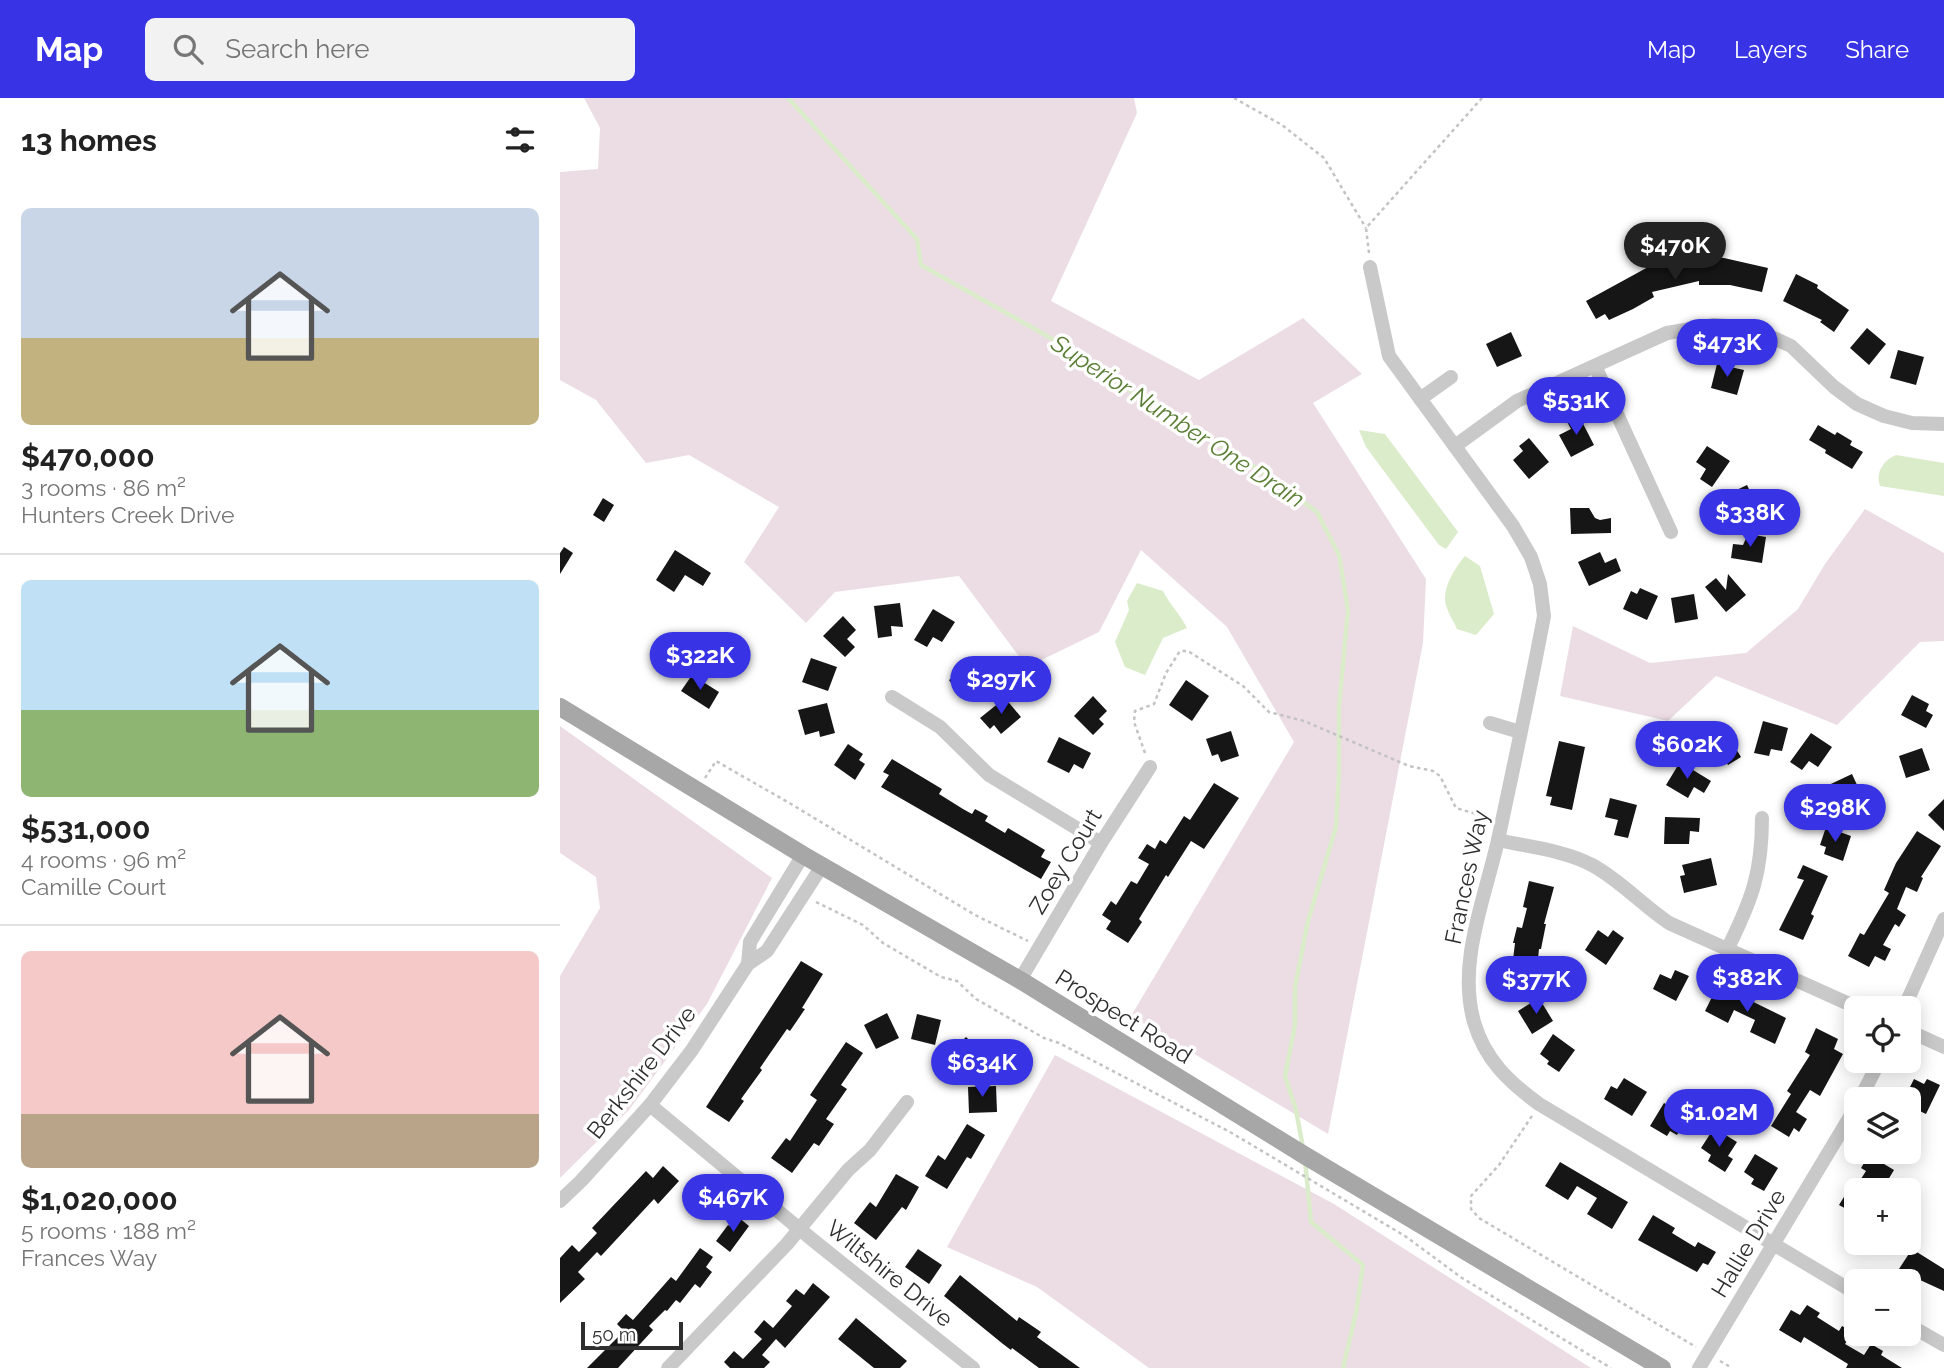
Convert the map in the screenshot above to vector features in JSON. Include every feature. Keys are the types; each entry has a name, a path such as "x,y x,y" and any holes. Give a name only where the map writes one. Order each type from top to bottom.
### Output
{"main road":[{"name":"Prospect Road","path":"560,707 803,855 1020,980 1304,1155 1662,1368"}],"street":[{"name":"Frances Way","path":"1370,267 1389,356 1513,526 1531,557 1541,584 1544,616 1472,951 1468,992 1475,1024 1488,1053 1509,1082 1539,1104 1844,1286"},
{"path":"1455,446 1517,401 1667,333 1714,325 1740,327 1791,346 1834,387 1857,404 1884,416 1912,423 1944,424"},
{"path":"1595,366 1671,533"},
{"path":"1420,398 1451,377"},
{"path":"892,697 940,727 989,775 1101,843"},
{"path":"1490,723 1520,732"},
{"name":"Zoey Court","path":"1020,980 1150,766"},
{"path":"1728,948 1758,877 1762,853 1762,818"},
{"path":"1498,840 1570,856 1590,864 1613,878 1669,923 1844,1002"},
{"name":"Berkshire Drive","path":"748,964 750,942 803,855"},
{"name":"Berkshire Drive","path":"560,1201 650,1105 692,1050 748,964 767,951 822,866"},
{"path":"1909,996 1944,919"},
{"path":"1921,1036 1944,1047"},
{"path":"668,1368 787,1244 848,1170 870,1150 907,1102"},
{"name":"Wiltshire Drive","path":"650,1105 973,1368"},
{"name":"Hallie Drive","path":"1699,1368 1844,1127"},
{"path":"1921,1332 1944,1345"}],"path":[{"path":"1234,98 1282,125 1325,158 1366,228 1370,267"},
{"path":"1366,228 1482,98"},
{"path":"1150,766 1134,722 1135,711 1150,706 1157,700 1166,673 1180,651 1188,651 1232,679 1269,712 1304,721 1398,762 1433,771 1440,776 1456,808 1502,821"},
{"path":"698,790 716,761 975,915 1029,941"},
{"path":"816,902 863,925 883,943 941,977 957,981 976,999 1044,1038 1059,1043 1230,1132 1405,1236 1462,1278 1611,1368"},
{"path":"1539,1104 1499,1165 1471,1196 1471,1209 1479,1218 1732,1368"}],"shaded area":[{"path":"584,98 1134,98 1137,113 1051,301 1199,380 1303,318 1362,374 1313,403 1426,579 1423,643 1328,1134 1131,1016 1294,742 1227,627 1141,550 1099,632 1027,667 959,576 835,592 806,623 744,562 779,507 689,455 646,463 596,400 560,380 560,172 598,169 600,128"},
{"path":"1359,430 1385,434 1458,532 1446,549 1439,545 1366,447"},
{"path":"1896,455 1944,463 1944,496 1880,486 1882,467"},
{"path":"1865,509 1944,553 1944,641 1920,642 1837,725 1716,676 1668,721 1560,696 1573,626 1650,663 1746,653 1798,609 1825,564"},
{"path":"1465,556 1480,566 1494,614 1476,635 1457,629 1445,601 1449,580"},
{"path":"1137,583 1163,591 1187,628 1163,638 1145,675 1125,667 1115,642 1129,610 1127,601"},
{"path":"560,726 772,878 707,1004 629,1110 560,1178 560,976 600,908 596,877 560,853"},
{"path":"1055,1055 1334,1204 1591,1368 1149,1368 1037,1287 947,1247"}],"building":[{"path":"1681,258 1724,258 1768,268 1762,292 1730,285 1699,285 1699,281 1652,292 1654,297 1633,309 1609,320 1605,314 1596,319 1586,301 1650,266"},
{"path":"1796,274 1818,285 1817,288 1849,310 1834,332 1820,322 1822,320 1783,301"},
{"path":"1867,328 1886,344 1869,365 1850,348"},
{"path":"1511,332 1522,356 1497,367 1486,344"},
{"path":"1898,350 1924,357 1916,385 1890,378"},
{"path":"1717,364 1744,370 1737,395 1711,388"},
{"path":"1578,414 1594,445 1571,457 1559,435 1571,429 1566,420"},
{"path":"1818,425 1852,441 1850,445 1863,452 1852,469 1809,440"},
{"path":"1529,438 1549,462 1529,479 1513,460 1523,451 1519,446"},
{"path":"1707,446 1730,461 1712,487 1700,479 1706,469 1696,462"},
{"path":"1747,485 1757,506 1733,517 1724,496"},
{"path":"603,498 614,505 604,522 593,515"},
{"path":"1570,508 1589,508 1595,518 1600,520 1611,518 1611,533 1571,534"},
{"path":"1748,534 1766,537 1762,563 1731,558 1733,544 1743,545"},
{"path":"564,547 573,553 560,574 560,553"},
{"path":"675,550 711,573 703,586 685,575 674,592 656,580"},
{"path":"1600,552 1605,563 1616,558 1621,571 1589,586 1578,562"},
{"path":"1728,574 1746,595 1726,612 1705,587 1716,578 1726,590"},
{"path":"1640,588 1658,596 1647,620 1623,609 1631,591 1637,594"},
{"path":"1694,594 1698,619 1675,623 1671,598"},
{"path":"900,603 903,627 891,626 892,636 878,638 874,606"},
{"path":"933,609 955,622 942,642 933,637 927,647 914,640"},
{"path":"843,616 856,630 847,639 855,647 845,657 823,636"},
{"path":"981,656 997,678 976,693 968,683 957,691 949,680"},
{"path":"811,658 837,667 828,691 802,682"},
{"path":"692,675 719,692 709,709 681,691"},
{"path":"1186,680 1209,696 1192,721 1169,705"},
{"path":"1912,695 1929,704 1926,711 1933,715 1926,728 1901,715"},
{"path":"1093,696 1107,711 1099,719 1104,724 1093,735 1074,716"},
{"path":"1005,698 1021,717 1001,734 994,725 990,729 980,718"},
{"path":"827,703 835,733 820,737 819,731 805,735 798,710"},
{"path":"1763,721 1788,728 1782,751 1771,749 1769,756 1754,753"},
{"path":"1722,726 1741,757 1728,765 1723,756 1714,762 1700,740"},
{"path":"1231,731 1239,756 1221,762 1218,754 1212,756 1206,739"},
{"path":"1811,733 1832,747 1818,767 1809,761 1802,770 1790,762"},
{"path":"1059,737 1091,753 1083,769 1074,764 1069,773 1047,762"},
{"path":"1559,741 1585,747 1572,810 1550,805 1552,797 1546,796"},
{"path":"848,744 863,754 859,760 865,764 855,780 834,765"},
{"path":"1922,748 1930,770 1906,778 1899,756"},
{"path":"892,759 942,789 939,794 963,809 972,814 975,809 988,816 985,821 1005,833 1008,828 1045,850 1041,857 1051,862 1041,879 881,787 889,775 883,772"},
{"path":"1680,762 1711,781 1704,793 1694,787 1688,798 1666,785"},
{"path":"1852,774 1863,798 1841,809 1836,797 1822,803 1816,791"},
{"path":"1214,783 1239,798 1204,849 1191,841 1168,877 1166,875 1139,919 1142,922 1128,943 1106,929 1111,921 1102,915 1111,901 1116,905 1131,881 1137,884 1149,864 1138,858 1147,844 1155,849 1160,840 1166,844 1184,816 1190,820"},
{"path":"1610,798 1637,805 1628,838 1614,835 1618,820 1605,817"},
{"path":"1944,799 1944,831 1928,815"},
{"path":"1665,817 1700,818 1699,832 1690,831 1689,844 1664,844"},
{"path":"1826,827 1851,836 1843,861 1824,854 1826,847 1820,845"},
{"path":"1917,831 1941,846 1921,877 1923,878 1917,892 1906,887 1897,909 1906,915 1899,927 1895,924 1883,945 1891,949 1885,961 1875,956 1869,967 1848,956 1860,933 1864,935 1889,893 1884,890 1896,863"},
{"path":"1711,858 1717,885 1684,893 1680,876 1685,875 1682,865"},
{"path":"1803,865 1828,876 1803,940 1779,930 1804,880 1797,878"},
{"path":"1529,881 1554,887 1539,949 1535,988 1510,985 1513,943 1517,927 1522,928 1527,908 1523,907"},
{"path":"1598,930 1608,937 1613,930 1624,938 1606,965 1585,950"},
{"path":"801,961 823,974 802,1008 805,1009 790,1031 787,1029 760,1068 762,1070 741,1099 744,1101 729,1122 706,1107"},
{"path":"1675,970 1689,976 1676,1001 1653,989 1660,974 1671,979"},
{"path":"1729,990 1786,1018 1775,1044 1750,1032 1755,1020 1734,1010 1728,1023 1705,1011 1715,991 1726,997"},
{"path":"1539,998 1553,1021 1532,1034 1518,1011"},
{"path":"887,1013 899,1038 876,1049 864,1025"},
{"path":"917,1014 941,1020 935,1045 911,1039"},
{"path":"1816,1028 1838,1039 1834,1049 1843,1054 1820,1096 1810,1090 1796,1112 1807,1119 1799,1132 1794,1128 1789,1137 1771,1126 1791,1094 1787,1091 1810,1055 1805,1052"},
{"path":"1553,1034 1575,1050 1559,1072 1547,1064 1549,1061 1540,1054"},
{"path":"966,1037 985,1055 965,1075 947,1056"},
{"path":"846,1042 863,1053 841,1085 847,1089 826,1119 834,1124 819,1146 814,1143 792,1173 771,1158 786,1138 790,1141 817,1100 810,1095"},
{"path":"1624,1078 1647,1092 1632,1116 1604,1099 1611,1086 1617,1089"},
{"path":"1914,1079 1924,1084 1927,1079 1940,1085 1926,1114 1921,1112 1921,1087 1910,1087"},
{"path":"996,1086 997,1112 969,1113 968,1087"},
{"path":"1664,1103 1687,1118 1677,1135 1670,1131 1667,1136 1650,1126"},
{"path":"967,1124 985,1135 971,1159 967,1157 947,1189 925,1176 938,1155 945,1160"},
{"path":"1714,1128 1737,1142 1728,1156 1733,1159 1725,1172 1708,1161 1711,1155 1701,1148"},
{"path":"1755,1154 1778,1168 1764,1191 1751,1184 1754,1179 1744,1172"},
{"path":"1560,1162 1628,1202 1612,1229 1587,1214 1597,1198 1577,1186 1568,1200 1545,1186"},
{"path":"1863,1164 1884,1164 1894,1170 1889,1178 1862,1178 1866,1171 1861,1168"},
{"path":"663,1166 679,1181 658,1204 654,1199 601,1256 597,1252 578,1272 585,1279 560,1303 560,1258 572,1245 579,1252 597,1233 592,1228 646,1171 653,1178"},
{"path":"896,1174 919,1187 906,1210 902,1207 876,1240 854,1223 870,1202 876,1207"},
{"path":"1653,1215 1675,1228 1672,1233 1695,1247 1698,1242 1716,1252 1708,1265 1703,1263 1697,1272 1638,1240"},
{"path":"738,1217 749,1226 730,1252 716,1241"},
{"path":"700,1248 713,1257 706,1267 712,1272 700,1288 695,1284 680,1303 676,1300 665,1310 649,1326 653,1330 618,1368 587,1368 624,1331 617,1324 626,1314 633,1320 671,1277 676,1281"},
{"path":"918,1249 942,1265 929,1284 905,1267"},
{"path":"1908,1255 1921,1255 1944,1269 1944,1291 1921,1280 1921,1269 1899,1269"},
{"path":"960,1275 1017,1321 1019,1317 1041,1332 1037,1337 1080,1368 1039,1368 1003,1344 944,1296"},
{"path":"813,1283 830,1297 785,1348 776,1339 762,1355 770,1362 764,1368 730,1368 724,1362 734,1351 743,1359 762,1339 754,1332 764,1320 773,1328 792,1306 786,1301 796,1289 804,1295"},
{"path":"1807,1305 1820,1313 1817,1317 1839,1331 1844,1327 1844,1346 1864,1355 1870,1346 1874,1346 1883,1351 1881,1355 1902,1368 1846,1368 1848,1364 1804,1337 1801,1343 1779,1330 1791,1310 1800,1315"},
{"path":"856,1318 907,1361 900,1368 874,1368 838,1339"}],"waterway":[{"name":"Superior Number One Drain","path":"788,98 917,239 921,265 1056,341 1159,410 1236,454 1317,512 1339,555 1348,610 1339,706 1336,827 1308,921 1295,987 1295,1025 1285,1076 1296,1110 1303,1148"},
{"name":"Superior Number One Drain","path":"1305,1160 1311,1222 1363,1265 1356,1313 1343,1368"}]}
